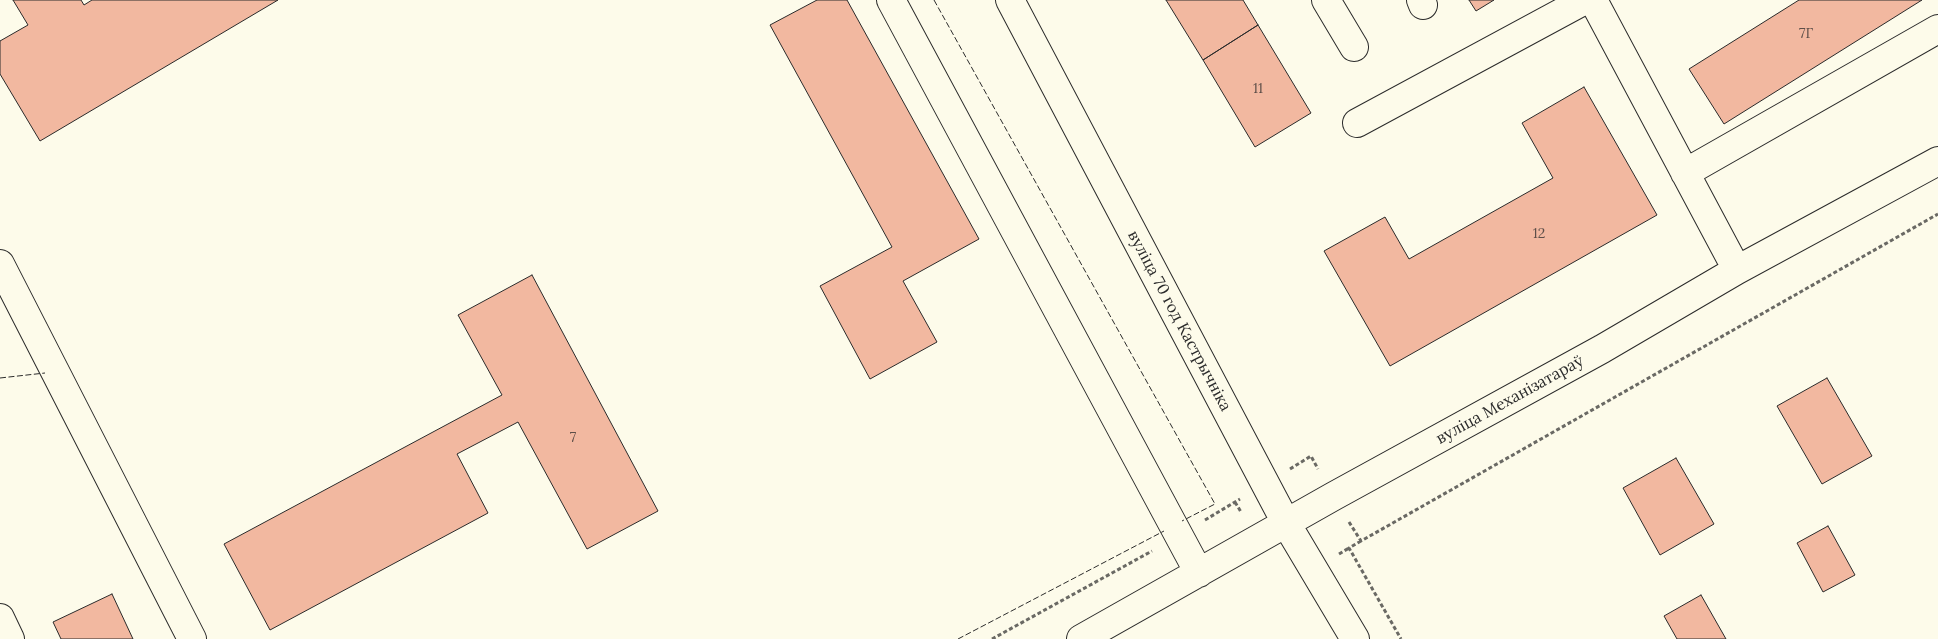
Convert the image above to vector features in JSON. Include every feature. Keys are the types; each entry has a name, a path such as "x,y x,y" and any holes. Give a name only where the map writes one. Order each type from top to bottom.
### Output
{"street":[{"path":"891,0 1199,573"},
{"name":"вуліца 70 год Кастрычніка","path":"1010,0 1286,524 1355,639"},
{"path":"1326,0 1354,46"},
{"path":"1357,123 1585,0"},
{"path":"1593,0 1737,270"},
{"path":"1685,173 1938,29"},
{"name":"вуліца Механізатараў","path":"1081,639 1602,350 1737,270 1938,160"},
{"path":"2,274 192,639"},
{"path":"0,618 10,639"}],"path":[{"path":"992,639 1179,536 1235,502"},
{"path":"1361,541 1349,548 1401,639"}],"building":[{"path":"13,0 81,0 84,5 92,0 278,0 40,141 0,74 0,41 28,25"},
{"path":"817,0 847,0 979,239 903,281 937,342 870,379 820,286 892,247 770,25"},
{"path":"1166,0 1243,0 1258,25 1203,60"},
{"path":"1469,0 1494,0 1476,11"},
{"path":"1799,0 1922,0 1724,124 1689,69"},
{"path":"1258,25 1311,113 1255,147 1203,60"},
{"path":"1584,87 1657,215 1390,366 1324,251 1385,217 1409,259 1553,178 1522,123"},
{"path":"532,275 658,511 587,549 518,422 457,454 488,513 270,630 224,544 502,395 458,315"},
{"path":"1827,378 1872,456 1822,484 1777,406"},
{"path":"1676,458 1714,524 1660,555 1623,488"},
{"path":"1828,526 1855,575 1823,592 1797,543"},
{"path":"112,594 133,639 61,639 53,622"},
{"path":"1701,595 1726,639 1677,639 1664,616"}],"fence":[{"path":"934,0 1215,504 1182,521"},
{"path":"0,378 45,373"},
{"path":"958,639 1164,531"}]}
